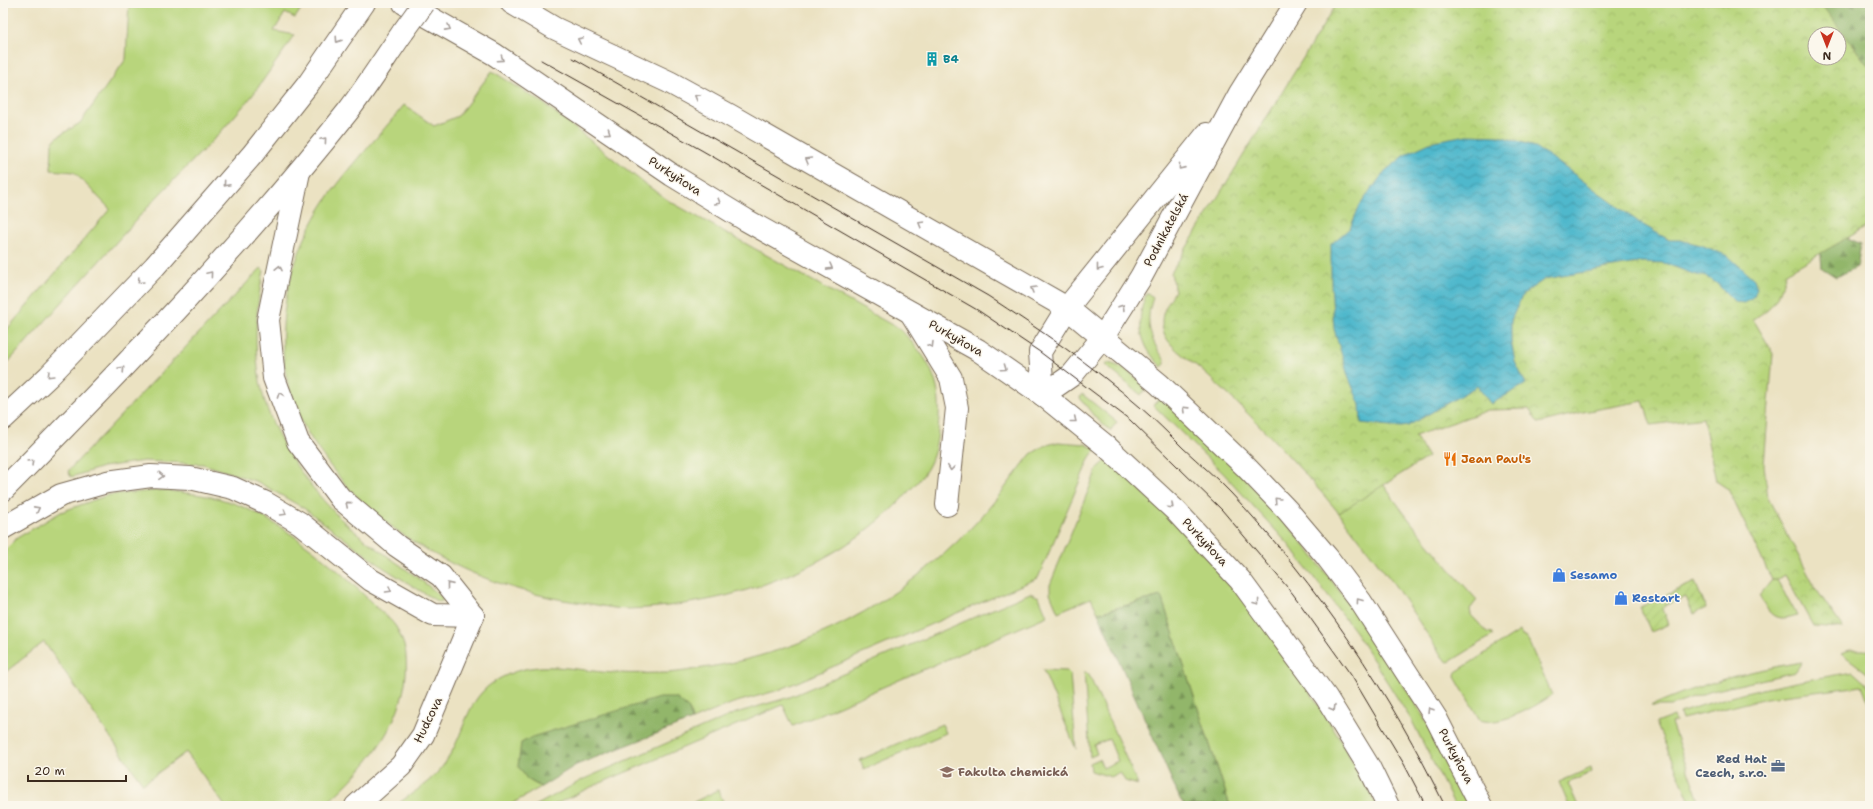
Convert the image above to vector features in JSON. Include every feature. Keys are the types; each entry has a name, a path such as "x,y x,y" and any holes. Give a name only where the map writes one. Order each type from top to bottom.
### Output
{"main road":[{"name":"Purkyňova","path":"404,3 494,54 686,183 746,220 978,350 1043,395 1106,446 1170,505 1240,580 1326,697 1368,767 1388,806"},
{"path":"3,490 91,402 193,295 350,109 424,3"},
{"name":"Purkyňova","path":"512,3 554,28 669,82 731,116 1067,308 1103,337 1159,384 1244,466 1288,511 1327,557 1361,602 1432,712 1481,806"},
{"name":"Podnikatelská","path":"1043,395 1072,374 1103,337 1141,277 1240,93 1296,3"},
{"path":"3,419 49,376 155,266 252,155 309,84 362,6"},
{"name":"Podnikatelská","path":"1043,395 1040,352 1067,308 1240,93"},
{"path":"299,170 268,320 274,378 298,442 340,498 397,546 441,576 473,616"},
{"path":"910,312 951,378 957,408 947,505"},
{"path":"3,528 61,495 107,482 151,476 190,478 233,488 266,503 300,523 371,580 433,615 473,616"},
{"name":"Hudcova","path":"356,806 401,766 423,735 473,616"}],"green space":[{"path":"129,3 305,3 295,18 285,13 274,31 295,35 252,96 218,135 156,198 3,368 3,334 110,209 74,172 51,170 52,143 57,137 80,123 126,59"},
{"path":"1337,3 1820,3 1838,26 1807,26 1807,66 1847,66 1847,38 1870,68 1870,225 1786,273 1781,289 1771,306 1753,319 1773,354 1764,465 1768,498 1816,589 1843,628 1813,626 1785,575 1777,580 1772,580 1728,489 1716,481 1703,418 1651,425 1643,401 1583,412 1538,423 1529,409 1488,410 1415,436 1428,457 1339,513 1306,475 1253,419 1217,384 1168,341 1163,330 1162,319 1167,304 1175,291 1171,273"},
{"path":"1648,3 1870,3 1870,68 1847,38 1847,26 1837,26 1828,14"},
{"path":"492,71 543,103 645,184 669,201 901,330 918,348 931,370 938,393 939,418 937,440 931,461 922,477 892,509 853,540 832,554 787,576 763,585 727,596 699,602 623,609 554,598 517,589 480,576 445,560 412,541 381,518 353,492 328,463 312,440 303,424 292,398 286,372 283,346 283,320 287,293 294,267 303,242 315,218 329,196 404,105 434,126 458,116"},
{"path":"1832,231 1861,244 1857,267 1836,277 1822,268 1820,245"},
{"path":"261,268 264,271 258,302 256,335 258,368 264,399 277,432 307,480 330,508 354,531 443,598 441,602 435,600 384,568 305,509 258,482 203,464 144,461 103,467 71,477 68,471"},
{"path":"1147,292 1153,298 1149,312 1150,331 1164,360 1165,364 1162,367 1148,350 1141,332 1141,313"},
{"path":"1107,363 1124,369 1147,387 1141,395 1105,365"},
{"path":"1082,394 1117,422 1110,431 1094,416 1080,398"},
{"path":"1161,397 1233,465 1299,538 1366,626 1423,716 1469,806 1455,806 1412,721 1356,633 1289,545 1224,474 1153,405"},
{"path":"1058,442 1085,444 1096,449 1090,457 1038,578 779,690 733,703 692,720 689,709 527,779 541,787 508,806 395,806 435,775 445,763 453,750 475,702 483,691 494,682 509,674 535,667 623,673 681,672 741,661 778,650 813,637 848,621 881,602 912,580 969,530 1031,454 1044,446"},
{"path":"1108,459 1188,537 1225,577 1250,608 1274,639 1318,704 1377,806 1230,806 1161,596 1098,613 1091,598 1058,612 1050,593 1050,585 1097,469"},
{"path":"1383,484 1428,544 1477,600 1470,609 1471,615 1487,632 1492,633 1492,636 1451,661 1448,662 1443,658 1394,584 1339,513"},
{"path":"162,490 218,498 236,504 273,523 292,535 328,562 389,618 398,630 406,653 406,678 401,700 393,720 369,759 355,776 323,806 225,806 186,752 143,784 44,642 3,674 3,552 17,538 61,512 108,495"},
{"path":"1772,580 1777,580 1797,615 1782,618 1777,617 1766,608 1759,596"},
{"path":"1695,582 1706,608 1693,614 1686,597 1662,607 1669,624 1651,632 1640,607"},
{"path":"1030,593 1039,597 1047,616 793,726 783,705 589,788 552,806 535,806 584,779 736,713 790,697"},
{"path":"1161,596 1230,806 1185,806 1180,799 1098,613"},
{"path":"1520,631 1523,637 1526,636 1552,695 1528,710 1507,718 1497,721 1480,720 1455,677 1456,672"},
{"path":"1850,650 1867,650 1870,652 1870,675 1841,653"},
{"path":"1802,662 1795,672 1712,691 1671,706 1651,706 1707,684 1762,669"},
{"path":"1043,670 1067,671 1070,674 1076,749"},
{"path":"1084,671 1089,675 1138,785 1125,781 1120,772 1111,777 1091,771 1090,763 1099,759 1103,768 1118,761 1109,739 1094,745 1097,754 1090,757"},
{"path":"1853,672 1870,687 1870,707 1862,686 1767,698 1682,719 1680,713 1744,693"},
{"path":"659,698 676,698 689,709 692,720 576,765 541,787 527,779 518,766 521,743 532,737"},
{"path":"1674,716 1676,721 1671,723 1701,806 1692,806 1656,723"},
{"path":"942,724 946,733 864,769 860,760"},
{"path":"1591,768 1592,772 1568,783 1578,806 1569,806 1559,782"},
{"path":"718,790 725,806 686,806"}],"water":[{"path":"1467,135 1499,136 1528,144 1548,155 1640,223 1669,240 1680,240 1701,245 1728,256 1754,279 1757,288 1754,296 1745,303 1735,302 1715,282 1706,277 1693,274 1664,263 1642,262 1545,279 1523,294 1511,320 1511,341 1515,362 1526,384 1491,404 1477,386 1408,426 1401,427 1361,423 1360,405 1348,376 1334,329 1331,284 1331,244 1350,228 1360,205 1385,171 1408,153 1434,141"}],"tram line":[{"path":"573,58 988,296 1085,362 1140,407 1231,493 1263,528 1293,565 1350,642 1376,682 1401,722 1445,806"},
{"path":"541,60 703,151 979,311 1040,352 1130,420 1222,510 1293,594 1351,675 1404,764 1426,806"}],"place":[{"name":"B4","path":"932,59"},
{"name":"Jean Paul's","path":"1450,459"},
{"name":"Sesamo","path":"1559,575"},
{"name":"Restart","path":"1621,598"},
{"name":"Red Hat Czech, s.r.o.","path":"1778,766"},
{"name":"Fakulta chemická","path":"947,772"}]}
